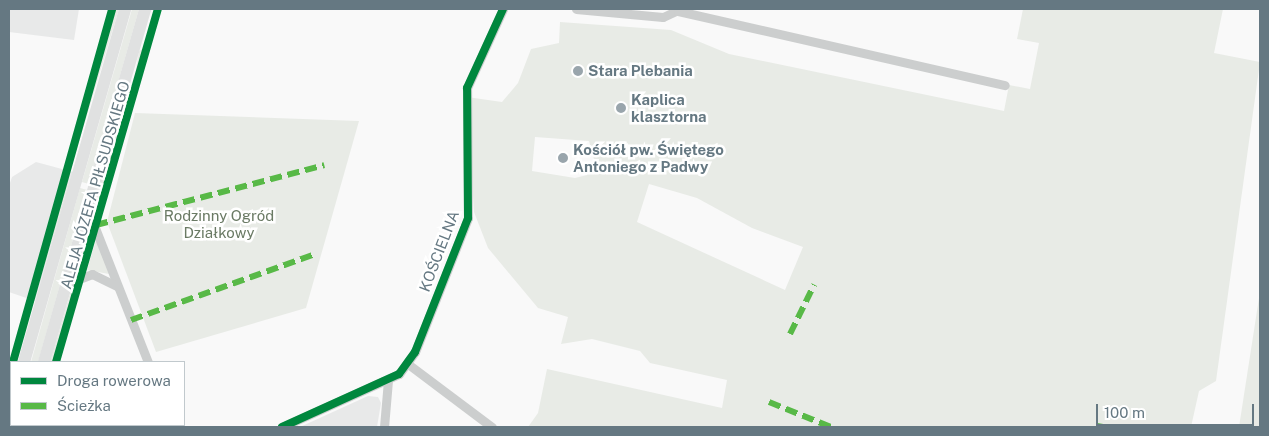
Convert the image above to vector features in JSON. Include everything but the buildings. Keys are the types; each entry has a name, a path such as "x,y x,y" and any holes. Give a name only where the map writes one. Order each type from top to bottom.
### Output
{"street":[{"name":"ALEJA JÓZEFA PIŁSUDSKIEGO","path":"24,361 126,9"},
{"name":"ALEJA JÓZEFA PIŁSUDSKIEGO","path":"44,361 145,9"},
{"name":"KOŚCIELNA","path":"282,427 388,380 408,364 468,218 467,88 503,9"},
{"path":"576,9 662,17 679,10 747,30 1005,85"},
{"path":"88,210 148,361"},
{"path":"66,284 92,274 118,286"},
{"path":"408,364 492,427"},
{"path":"384,427 388,380"}],"shaded area":[{"path":"9,9 79,9 74,40 9,32"},
{"path":"36,162 73,172 35,301 9,292 9,186 12,177"},
{"path":"368,396 378,397 381,403 377,427 300,427"}],"green space":[{"path":"114,9 119,9 68,178 113,17"},
{"path":"132,9 139,9 89,184 82,182"},
{"path":"1023,9 1223,9 1214,53 1260,62 1216,381 1199,391 1191,427 528,427 538,413 547,369 722,408 727,380 650,363 640,351 592,339 561,344 568,317 538,308 488,248 474,212 467,97 502,102 518,83 531,49 559,43 560,22 671,30 729,54 1004,111 1009,85 1030,89 1039,43 1017,39","holes":["535,137 589,141 594,159 587,175 575,178 532,171","649,184 697,198 752,228 803,247 785,290 637,222"]},
{"path":"144,48 134,81 139,51"},
{"path":"132,87 104,188 100,187 128,89"},
{"name":"Rodzinny Ogród Działkowy","path":"135,113 359,121 306,308 156,352 107,222"},
{"path":"66,184 69,185 15,361"},
{"path":"80,188 87,190 38,361 31,361"},
{"path":"91,227 93,228 80,270 78,268"},
{"path":"97,236 109,274 87,270"},
{"path":"76,284 54,361 50,361 71,290"},
{"path":"1260,293 1260,427 1239,427 1259,298"}],"marked path":[{"path":"96,225 324,165"},
{"path":"131,320 315,254"},
{"path":"790,334 814,285"},
{"path":"9,375 10,371"},
{"path":"769,402 831,427"},
{"path":"1097,426 1103,427"}],"cycle path":[{"path":"13,361 112,9"},
{"path":"56,361 158,9"},
{"path":"282,427 399,374 415,352 468,218 467,88 503,9"}],"place":[{"name":"Stara Plebania","path":"578,71"},
{"name":"Kaplica klasztorna","path":"621,108"},
{"name":"Kościół pw. Świętego Antoniego z Padwy","path":"563,158"}]}
